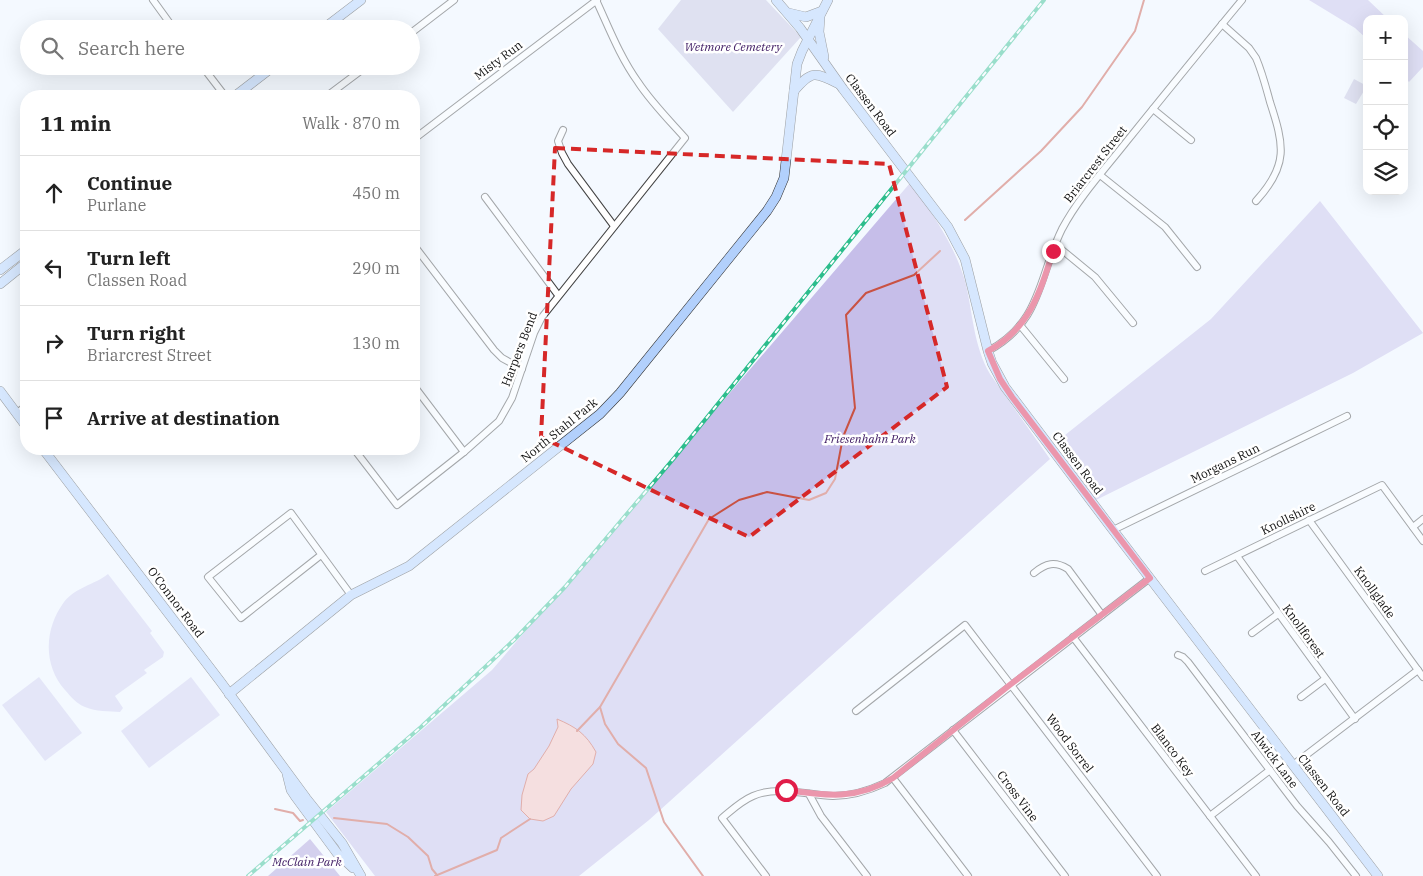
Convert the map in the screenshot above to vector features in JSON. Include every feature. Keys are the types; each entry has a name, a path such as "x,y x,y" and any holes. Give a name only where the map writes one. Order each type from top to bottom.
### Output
{"street":[{"path":"153,0 167,20"},
{"path":"335,20 361,0"},
{"path":"420,25 454,0"},
{"name":"Harpers Bend","path":"359,455 397,505 494,427 505,413 512,398 538,325 558,295 685,138 652,102 624,61 596,0"},
{"name":"Misty Run","path":"420,134 596,0"},
{"name":"Classen Road","path":"776,0 808,39 840,85 948,227 959,246 967,267 988,351 1005,388 1378,876"},
{"name":"North Stahl Park","path":"229,694 351,595 409,566 608,407 767,211 776,197 784,178 788,157 797,64 828,0"},
{"name":"Briarcrest Street","path":"988,351 1000,344 1020,325 1034,305 1056,245 1073,211 1242,0"},
{"path":"786,11 795,16 806,17 821,13 820,37 826,64"},
{"path":"1222,24 1245,43 1256,58 1280,135 1281,156 1277,170 1271,182 1256,201"},
{"path":"794,91 812,74 823,76 840,85"},
{"path":"209,75 220,90"},
{"path":"243,90 262,75"},
{"path":"335,90 355,75"},
{"path":"1153,109 1191,140"},
{"path":"563,130 558,141 564,159 614,226"},
{"path":"1100,175 1164,227 1197,267"},
{"path":"485,197 558,295"},
{"path":"1056,245 1095,277 1132,323"},
{"path":"420,253 494,350 502,358 522,368"},
{"path":"0,270 20,255"},
{"path":"0,284 20,268"},
{"path":"1020,325 1064,379"},
{"path":"0,391 20,417"},
{"path":"420,394 464,452"},
{"name":"Morgans Run","path":"1113,530 1347,416"},
{"name":"O'Connor Road","path":"48,455 287,772 298,794 313,813 316,825 337,853 360,874"},
{"name":"Knollshire","path":"1205,571 1382,485 1413,527"},
{"path":"322,555 241,618 208,577 291,513 322,555 351,595"},
{"path":"1423,519 1413,527 1423,541"},
{"name":"Knollglade","path":"1309,520 1423,677"},
{"name":"Knollforest","path":"1237,556 1354,719"},
{"path":"1034,573 1048,564 1062,565 1068,569 1102,615"},
{"path":"766,876 722,818 737,805 754,795 768,792 786,790 833,796 854,794 875,788 893,778 1011,684 1150,578"},
{"path":"1252,633 1278,614"},
{"name":"Wood Sorrel","path":"856,711 965,624 1153,875"},
{"name":"Blanco Key","path":"1073,637 1256,876"},
{"name":"Alwick Lane","path":"1178,655 1188,662 1307,818 1356,876"},
{"path":"1292,765 1418,670"},
{"path":"1301,697 1325,679"},
{"name":"Cross Vine","path":"953,730 1065,876"},
{"path":"1210,816 1270,770"},
{"path":"893,778 968,876"},
{"path":"809,794 822,816 867,876"},
{"name":"O'Connor Road","path":"313,813 323,818 342,843 360,874"}],"highlighted area":[{"path":"555,148 889,164 947,387 749,537 541,437"}],"green space":[{"name":"Wetmore Cemetery","path":"681,0 766,0 801,37 733,112 658,29"},
{"path":"1309,0 1368,0 1384,15 1363,15 1363,35 1355,28"},
{"path":"1408,38 1423,51 1423,67 1409,82"},
{"path":"1354,79 1363,84 1363,93 1356,104 1344,98"},
{"name":"Friesenhahn Park","path":"910,183 927,206 955,254 965,281 977,340 984,363 1050,459 649,820 579,876 375,876 326,812 492,670"},
{"path":"1320,201 1423,333 1353,373 1096,500 1055,443 1211,319"},
{"name":"McClain Park","path":"310,839 340,876 268,876"}],"shaded area":[{"path":"108,574 152,631 150,633 164,652 163,657 144,670 147,673 115,696 123,708 120,712 94,710 82,706 72,698 53,670 49,647 53,624 64,602 80,589"},
{"path":"39,677 82,733 45,761 2,705"},
{"path":"191,677 220,715 149,768 121,731"},
{"path":"557,719 575,728 588,740 596,752 593,764 571,789 554,816 543,821 530,819 521,810 522,795 528,774 534,769 549,746 558,727"}],"waterway":[{"path":"965,220 1041,151 1082,107 1135,31 1144,0"},
{"path":"577,731 600,707 709,519 739,500 767,492 809,500 826,493 835,479 843,437 855,408 846,315 866,293 914,275 940,251"},
{"path":"600,707 605,724 618,744 646,768 664,822 703,876"},
{"path":"275,809 293,813 300,821 303,820"},
{"path":"334,818 387,824 408,837 428,856 432,869 437,875"},
{"path":"435,876 497,850 501,838 530,819"}],"railway":[{"path":"248,876 421,727 514,640 565,587 675,457 1044,0"}],"route":[{"path":"786,790 833,796 854,794 875,788 893,778 1011,684 1150,578 1012,397 1000,379 988,351 1008,338 1026,318 1040,291 1053,251"}]}
